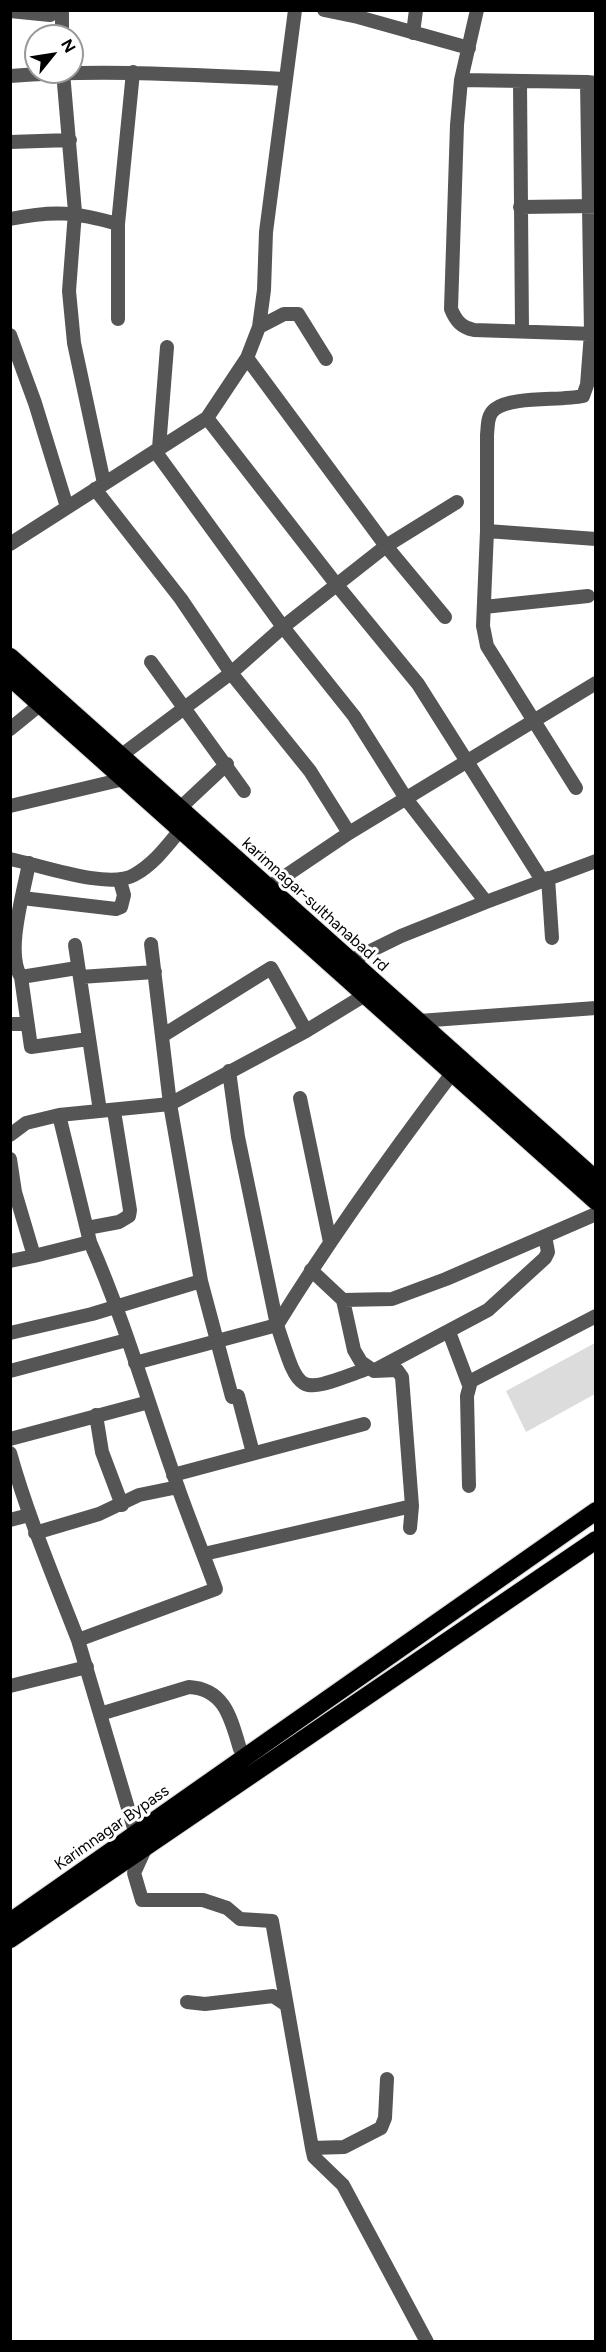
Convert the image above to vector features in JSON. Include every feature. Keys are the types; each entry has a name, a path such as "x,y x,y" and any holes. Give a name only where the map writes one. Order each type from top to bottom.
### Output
{"highway":[{"name":"karimnagar-sulthanabad rd","path":"10,657 115,761 179,809 266,889 419,1021 596,1180"},
{"path":"10,677 115,761 124,779 596,1201"},
{"path":"238,1757 596,1503"},
{"path":"238,1757 596,1511"},
{"path":"10,1939 140,1842 596,1539"},
{"name":"Karimnagar Bypass","path":"10,1922 140,1842 220,1777 238,1757"}],"street":[{"path":"10,11 50,15 60,10"},
{"path":"10,544 207,418 248,358 259,327 266,232 295,10"},
{"path":"324,10 469,48"},
{"path":"414,33 416,10"},
{"path":"477,10 462,80 455,168 451,309 455,319 465,328 593,333"},
{"path":"84,72 286,79"},
{"path":"118,319 118,224 133,72"},
{"path":"462,80 591,83 593,333 587,385 589,397 556,401 520,401 494,410 488,419 487,435 488,531 484,607 487,646 576,788"},
{"path":"520,83 522,330"},
{"path":"64,84 75,212 69,291 74,343 100,486 231,673 310,771 350,833"},
{"path":"10,142 70,140"},
{"path":"520,207 592,207"},
{"path":"10,219 32,214 75,212 118,224"},
{"path":"259,327 284,314 298,314 326,359"},
{"path":"10,335 35,403 67,507"},
{"path":"167,347 157,450 283,627 354,716 407,800 486,902"},
{"path":"248,358 386,546 445,617"},
{"path":"207,418 336,584 418,684 470,761 545,879 552,938"},
{"path":"115,761 231,673 283,627 386,546 458,502"},
{"path":"488,531 596,539"},
{"path":"484,607 588,596"},
{"path":"152,662 183,708 227,764 244,791"},
{"path":"266,889 350,833 596,683"},
{"path":"10,729 42,704"},
{"path":"179,809 227,764"},
{"path":"10,806 124,779"},
{"path":"10,859 98,879 120,881 134,876 156,860 180,829"},
{"path":"350,961 401,936 596,861"},
{"path":"29,863 15,932 13,963 21,977 31,1047 88,1039"},
{"path":"22,898 116,909 124,900 120,881"},
{"path":"151,944 170,1104 201,1281 216,1339 253,1453"},
{"path":"10,1261 34,1256 129,1216 130,1210 88,1039 75,945"},
{"path":"162,1036 271,968 306,1030"},
{"path":"21,977 78,973 155,972"},
{"path":"10,1136 26,1123 59,1115 170,1104 306,1030 365,994"},
{"path":"419,1021 596,1008"},
{"path":"10,1024 27,1024"},
{"path":"229,1071 238,1137 277,1325 293,1372 300,1382 308,1387 319,1386 371,1370 488,1310 539,1265 548,1252 544,1236"},
{"path":"135,1363 216,1339 277,1325 310,1270 453,1072"},
{"path":"300,1098 330,1242"},
{"path":"59,1115 88,1235 117,1304 175,1481 216,1589 78,1640"},
{"path":"10,1159 13,1193 34,1256"},
{"path":"343,1300 392,1299 446,1279 596,1214"},
{"path":"310,1270 343,1300 354,1350 371,1370 397,1370 402,1377 412,1506 410,1528"},
{"path":"10,1333 92,1314 117,1304 201,1281"},
{"path":"469,1385 486,1372 596,1316"},
{"path":"449,1332 469,1385 467,1396 469,1486"},
{"path":"10,1371 127,1340"},
{"path":"11,1437 149,1402"},
{"path":"96,1415 102,1452 122,1505"},
{"path":"35,1533 99,1514 175,1481 253,1453 364,1424"},
{"path":"10,1453 35,1533 52,1570 78,1640 140,1842 134,1873 142,1900 203,1900 227,1908 240,1919 272,1921 314,2157 343,2184 427,2342"},
{"path":"204,1554 412,1506"},
{"path":"10,1520 29,1515"},
{"path":"10,1686 87,1667"},
{"path":"100,1714 189,1687 201,1688 213,1693 229,1713 238,1757"},
{"path":"187,2002 205,2004 273,1996 285,2004"},
{"path":"312,2148 344,2148 381,2128 385,2118 387,2079"}],"shaded area":[{"path":"595,1343 595,1394 526,1432 506,1391"}]}
